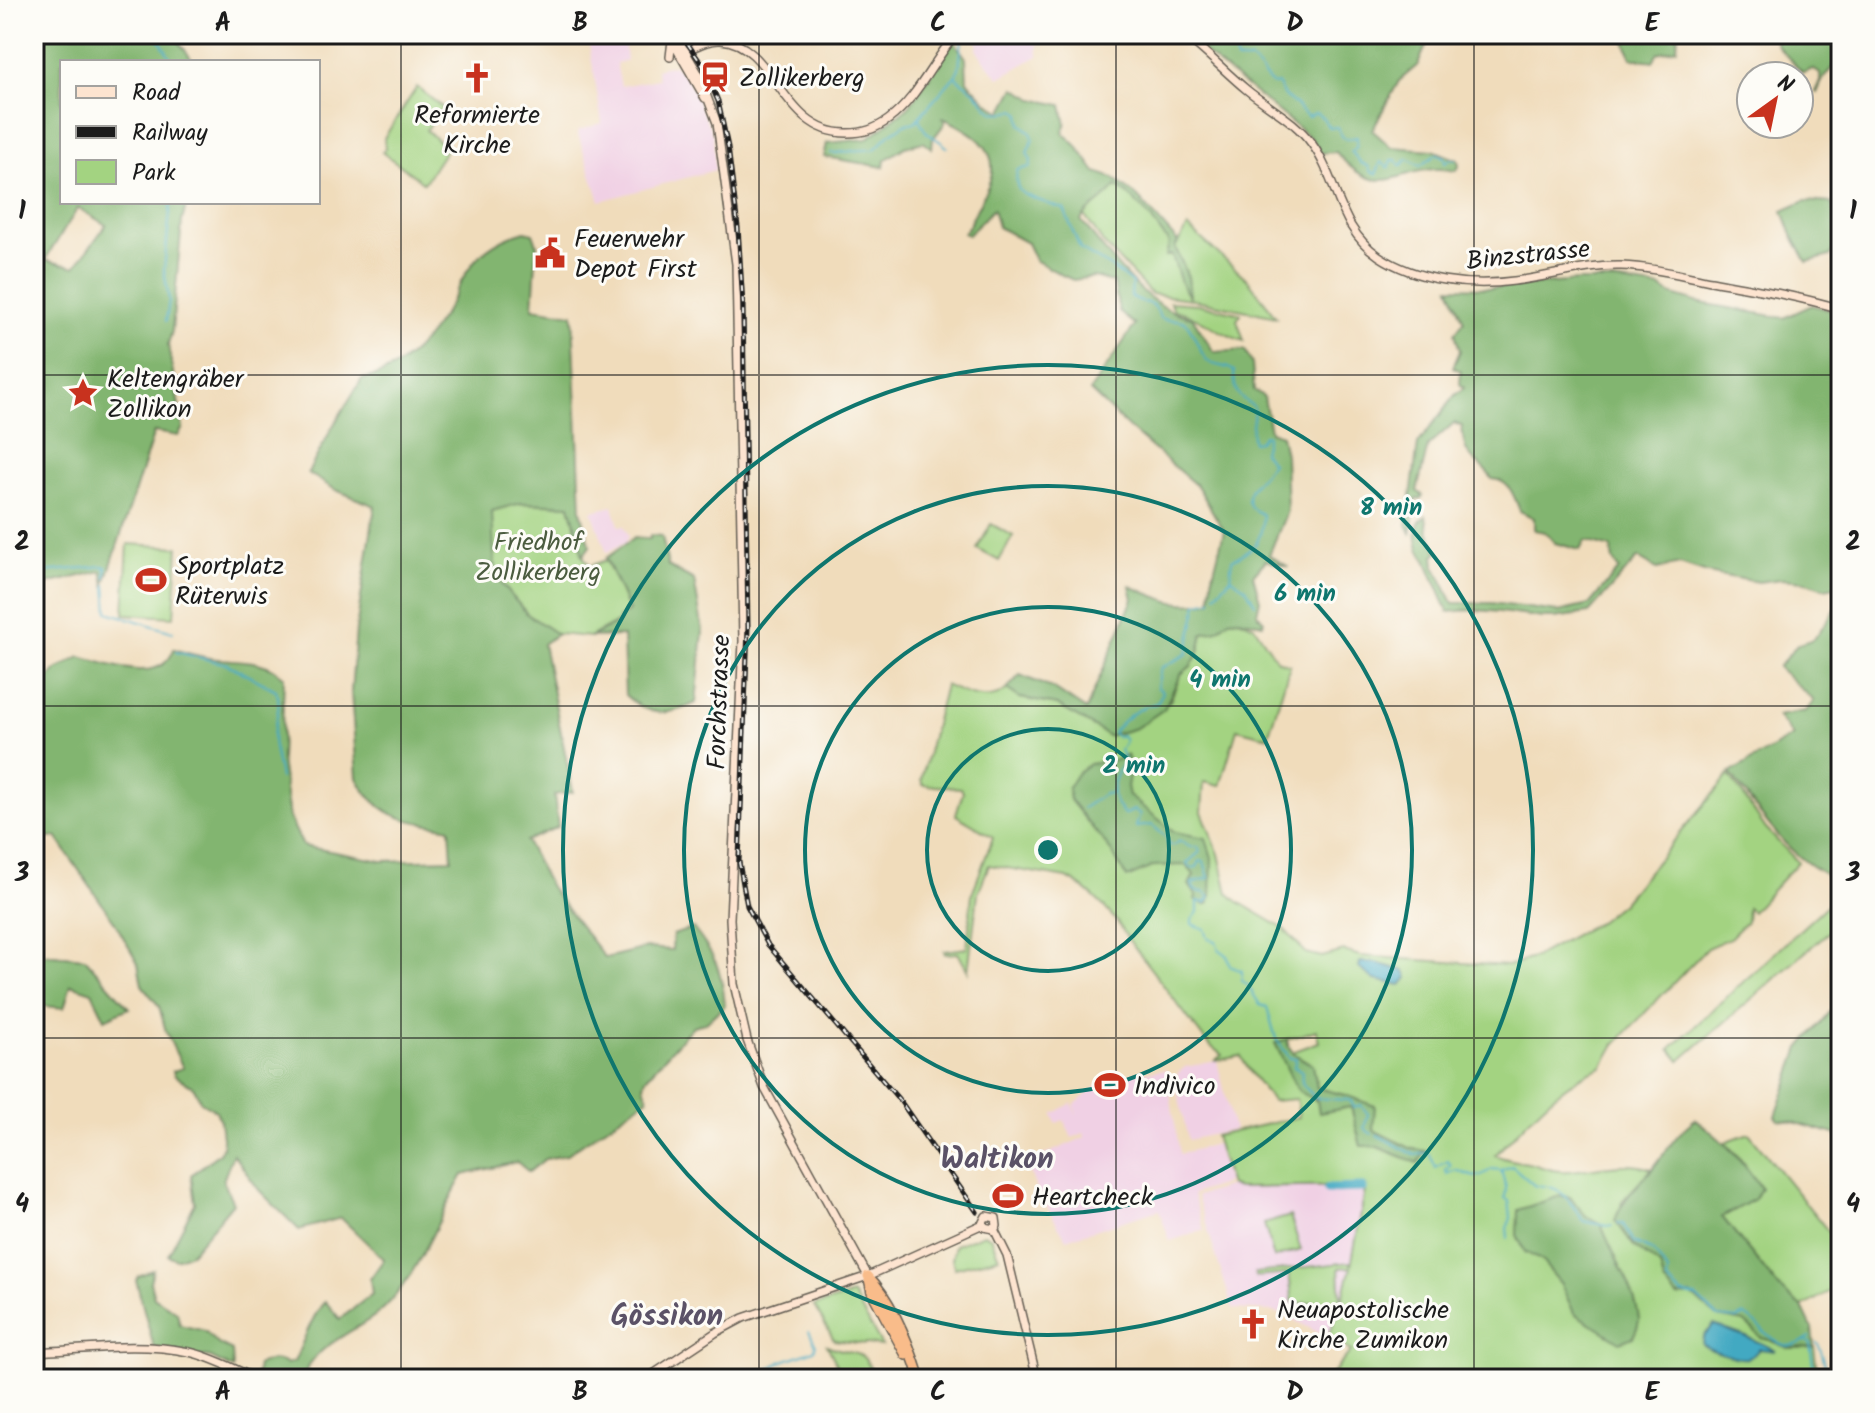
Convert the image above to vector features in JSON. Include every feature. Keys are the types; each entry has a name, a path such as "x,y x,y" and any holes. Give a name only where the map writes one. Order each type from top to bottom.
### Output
{"highway":[{"name":"Forchstrasse","path":"868,1276 872,1292 918,1379"}],"main road":[{"path":"683,52 715,40 737,44 756,59 804,118 828,131 861,133 872,130 897,113 956,34"},
{"name":"Binzstrasse","path":"1183,34 1241,85 1303,133 1319,155 1355,234 1376,254 1397,266 1440,279 1478,283 1516,281 1577,268 1643,268 1841,309"},
{"path":"670,57 672,35"},
{"name":"Forchstrasse","path":"672,35 709,102 717,123 728,196 737,303 743,641 731,908 734,984 747,1040 764,1087 868,1276"},
{"path":"646,1379 743,1318 868,1276 983,1224 985,1218 993,1216 998,1223 994,1229"},
{"path":"983,1224 989,1230 994,1229"},
{"path":"994,1229 1007,1255 1037,1379"},
{"path":"34,1352 107,1347 172,1349 211,1358 258,1379"}],"shaded area":[{"path":"979,34 1037,34 1038,56 999,78 977,51"},
{"path":"606,35 624,38 626,61 616,63 621,86 658,79 656,69 674,65 688,80 713,135 715,170 600,201 577,131 602,123 588,38"},
{"path":"613,506 619,526 624,526 629,536 626,542 607,553 592,511"},
{"path":"1217,1061 1234,1130 1188,1140 1175,1080 1185,1067"},
{"path":"1166,1070 1180,1154 1216,1144 1227,1183 1193,1194 1204,1230 1170,1241 1159,1210 1066,1239 1036,1188 1026,1163 1085,1137 1084,1133 1072,1138 1064,1120 1056,1123 1053,1114 1072,1103 1077,1116 1074,1105 1109,1076"},
{"path":"1367,1186 1356,1250 1339,1312 1327,1337 1270,1311 1233,1309 1197,1196 1228,1187"}],"green space":[{"path":"34,34 173,34 192,60 60,60 60,204 186,204 168,345 183,428 178,436 154,432 105,584 102,571 34,587","holes":["78,208 106,225 75,267 45,260"]},
{"path":"1181,34 1431,34 1418,65 1399,81 1372,130 1391,147 1433,150 1458,160 1459,167 1455,171 1437,169 1381,180 1367,177 1353,169 1336,152 1321,153 1312,139"},
{"path":"1623,34 1678,34 1677,48 1658,53 1653,61 1631,58"},
{"path":"1773,34 1841,34 1841,57 1823,79 1817,93 1820,74 1815,70 1815,60 1790,60 1777,46"},
{"path":"954,41 966,58 967,81 1002,112 1015,88 1034,99 1062,105 1066,124 1063,133 1096,172 1113,178 1138,197 1178,242 1175,247 1188,277 1190,297 1181,283 1172,255 1166,256 1169,243 1146,212 1125,192 1116,186 1081,220 1116,265 1144,293 1175,312 1192,317 1214,352 1245,350 1252,364 1254,390 1264,397 1270,431 1281,435 1285,455 1287,511 1269,555 1289,567 1266,560 1253,575 1260,600 1257,613 1263,624 1229,620 1217,630 1203,633 1199,652 1191,666 1181,674 1164,709 1136,728 1109,736 1057,705 1020,698 1007,689 1020,675 1054,689 1086,710 1133,599 1130,586 1178,603 1211,601 1212,579 1224,531 1198,487 1090,391 1135,325 1119,312 1114,283 1094,277 1073,280 1035,260 1027,243 998,227 993,209 968,235 963,233 990,180 991,158 980,141 943,118 945,123 933,139 932,148 923,142 905,147 885,160 884,167 824,157 827,143 866,139 909,106"},
{"path":"417,87 443,108 426,130 447,148 424,183 382,152 385,148 384,138"},
{"path":"1116,186 1140,203 1170,244 1167,256 1172,255 1189,296 1188,277 1175,247 1188,227 1248,280 1276,317 1151,294 1105,245 1084,215"},
{"path":"1805,201 1832,203 1840,244 1830,256 1807,262 1783,211"},
{"path":"525,231 533,233 537,244 533,308 573,314 581,510 590,546 583,556 570,505 521,503 492,511 495,576 527,614 557,634 543,644 573,792 554,795 558,827 526,841 550,887 605,958 646,948 672,950 673,935 693,928 716,964 725,1005 705,1023 693,1026 646,1078 644,1085 648,1098 566,1155 545,1159 529,1172 517,1162 463,1175 421,1257 389,1303 328,1346 308,1366 303,1379 265,1379 256,1376 258,1365 272,1360 286,1364 294,1362 311,1323 325,1301 340,1319 372,1294 370,1279 384,1259 341,1218 299,1230 259,1190 233,1154 223,1181 233,1203 191,1253 176,1259 168,1255 195,1203 191,1175 219,1153 223,1146 220,1121 216,1111 201,1102 194,1088 174,1075 173,1071 183,1068 166,1032 159,1006 142,985 138,963 114,921 56,837 34,840 34,693 55,671 80,657 133,670 146,670 158,667 174,649 207,658 253,662 269,667 284,677 281,760 289,817 303,846 382,861 452,859 450,828 396,816 375,802 357,778 351,692 356,629 375,506 336,490 308,473 362,379 387,371 408,357 442,317 477,258 499,242"},
{"path":"1612,281 1661,288 1696,302 1784,318 1812,305 1841,313 1841,593 1836,586 1824,588 1804,581 1782,579 1758,582 1707,573 1680,564 1657,569 1638,558 1589,613 1549,618 1485,611 1448,612 1418,543 1418,525 1426,516 1428,531 1438,552 1434,555 1435,566 1453,603 1492,603 1558,612 1589,605 1619,569 1613,561 1611,548 1585,541 1580,550 1555,543 1545,532 1534,530 1534,518 1520,511 1507,486 1492,479 1471,457 1465,447 1462,426 1454,423 1428,446 1417,491 1423,495 1421,499 1416,499 1411,533 1407,525 1418,444 1455,395 1464,388 1460,384 1461,371 1453,367 1460,351 1455,333 1464,321 1450,287 1490,288"},
{"path":"1170,302 1198,304 1241,314 1237,320 1244,341 1174,310"},
{"name":"Friedhof Zollikerberg","path":"521,503 570,505 583,556 590,566 606,560 629,611 620,621 590,637 557,634 527,614 495,576 491,511"},
{"path":"991,524 1013,536 999,561 977,549"},
{"path":"650,535 662,536 668,566 694,580 703,632 696,703 668,712 643,708 625,695 623,636 590,637 619,622 618,619 629,611 606,558 634,538 650,539"},
{"name":"Sportplatz Rüterwis","path":"128,544 178,547 174,617 124,614"},
{"path":"1841,601 1841,881 1807,863 1792,850 1765,821 1730,773 1793,736 1777,716 1806,711 1814,701 1778,667 1798,644 1814,639"},
{"path":"1239,619 1254,626 1277,660 1290,665 1268,737 1237,729 1220,786 1204,782 1202,812 1219,854 1228,893 1284,929 1306,953 1322,957 1344,951 1360,956 1507,966 1533,958 1600,921 1622,903 1729,775 1766,829 1798,862 1752,912 1747,908 1746,922 1730,938 1707,948 1615,1044 1602,1067 1558,1093 1495,1155 1559,1171 1621,1165 1652,1169 1622,1201 1618,1223 1634,1246 1660,1266 1664,1282 1691,1295 1718,1317 1744,1321 1761,1337 1788,1348 1814,1347 1818,1379 1328,1379 1351,1351 1327,1337 1339,1312 1351,1267 1339,1268 1341,1300 1293,1304 1289,1274 1256,1277 1255,1273 1350,1262 1351,1266 1366,1186 1230,1186 1215,1136 1299,1117 1296,1099 1272,1101 1241,1056 1214,1061 1222,1055 1208,1044 1117,922 1093,896 1067,878 989,865 978,893 968,971 958,953 945,954 944,951 967,948 972,894 993,837 956,815 963,792 961,788 923,785 921,780 945,685 985,697 993,697 1007,689 1020,698 1057,705 1109,736 1170,701 1181,674 1191,666 1199,652 1203,633 1217,630 1228,620","holes":["1316,1030 1319,1042 1292,1052 1313,1065 1317,1088 1345,1095 1373,1130 1412,1149 1425,1151 1418,1163 1375,1146 1361,1146 1351,1107 1317,1101 1297,1089 1276,1043"]},
{"path":"1127,755 1131,768 1127,786 1129,796 1175,832 1206,838 1212,858 1211,899 1208,904 1195,899 1196,895 1189,885 1194,875 1186,865 1154,866 1127,878 1112,852 1070,800 1068,788 1076,775 1089,764"},
{"path":"1838,895 1841,899 1841,921 1680,1061 1670,1049"},
{"path":"34,953 85,958 129,1008 105,1019 92,992 71,985 64,1008 34,1005"},
{"path":"1841,999 1841,1136 1779,1120 1776,1116 1800,1048"},
{"path":"1287,1039 1293,1052 1313,1065 1317,1088 1375,1106 1373,1130 1412,1149 1426,1151 1418,1163 1375,1146 1361,1146 1351,1107 1319,1113 1317,1101 1297,1088 1275,1043"},
{"path":"1695,1119 1731,1150 1761,1188 1755,1199 1722,1217 1780,1289 1802,1307 1812,1328 1814,1347 1789,1348 1761,1337 1744,1322 1718,1317 1691,1295 1677,1297 1664,1282 1660,1266 1634,1246 1615,1220 1631,1192"},
{"path":"1749,1133 1841,1247 1841,1285 1802,1307 1780,1289 1721,1216 1754,1199 1745,1164 1725,1142"},
{"path":"1560,1196 1570,1197 1586,1216 1601,1224 1637,1307 1639,1321 1633,1337 1620,1342 1574,1313 1561,1284 1541,1260 1525,1252 1517,1235 1518,1210"},
{"path":"1290,1216 1301,1250 1274,1258 1264,1224"},
{"path":"984,1234 991,1238 999,1257 955,1268 952,1259 955,1245"},
{"path":"153,1270 150,1282 154,1297 177,1312 180,1325 205,1331 218,1344 232,1351 233,1369 211,1358 154,1348 136,1280 138,1276"},
{"path":"853,1295 882,1346 834,1340 814,1306"},
{"path":"827,1345 861,1355 875,1379 844,1379"}],"water":[{"path":"1360,962 1405,971 1408,978 1401,985 1375,980 1359,968"},
{"path":"1714,1325 1776,1351 1759,1349 1751,1357 1744,1358 1711,1349 1702,1344 1703,1337"}],"waterway":[{"path":"156,34 172,60"},
{"path":"1222,34 1236,52 1236,61 1253,62 1308,117 1316,113 1329,128 1337,127 1347,139 1357,137 1356,148 1351,151 1371,172 1376,174 1381,162 1389,168 1392,160 1401,166 1408,159 1420,166 1437,154 1444,157 1445,163 1455,160"},
{"path":"962,40 955,76 974,91 988,108 1000,113 1015,110 1020,113 1021,124 1031,132 1033,139 1027,153 1031,160 1030,167 1017,170 1020,191 1064,209 1080,249 1132,283 1131,296 1135,300 1154,306 1160,318 1186,323 1206,359 1234,371 1237,392 1253,406 1253,442 1267,436 1263,452 1272,463 1248,496 1252,508 1263,515 1261,532 1252,547 1232,560 1230,579 1216,594"},
{"path":"831,153 874,150 890,134 905,124 915,122 954,77"},
{"path":"919,118 927,132 947,147"},
{"path":"166,321 169,300 164,270 171,204"},
{"path":"34,573 103,566 106,567 106,577"},
{"path":"1230,577 1246,588 1255,604"},
{"path":"106,585 108,612 173,632"},
{"path":"1212,600 1198,603 1187,654 1161,668 1157,687 1163,692 1157,703 1133,713 1113,732 1116,737 1122,735 1125,741 1120,750 1124,760 1113,788 1115,801 1124,815 1134,810 1140,814 1136,827 1152,825 1167,838 1168,845 1180,841 1190,847 1198,847 1200,852 1187,863 1191,868 1197,867 1200,861 1204,862 1209,878 1192,883 1194,890 1206,893 1210,898 1205,903 1198,901 1198,912 1192,924 1205,929 1208,938 1216,941 1219,949 1227,955 1230,966 1242,971 1242,981 1260,1005 1267,1007 1276,1039 1290,1058 1296,1058 1294,1067 1302,1071 1304,1086 1315,1098 1351,1101 1354,1108 1361,1105 1368,1114 1364,1129 1372,1134"},
{"path":"176,652 227,664 276,690 278,708 273,742 280,778"},
{"path":"1083,808 1104,794 1112,793"},
{"path":"1377,1135 1415,1155 1429,1153 1436,1168 1448,1161 1451,1165 1446,1170 1447,1174 1456,1170 1478,1176 1492,1169 1512,1166 1535,1186 1558,1191 1584,1221 1612,1225"},
{"path":"1501,1170 1511,1218 1507,1228 1508,1238"},
{"path":"1327,1189 1363,1188"},
{"path":"1618,1223 1623,1224 1634,1242 1653,1251 1668,1272 1667,1281 1681,1294 1696,1297 1718,1317 1737,1319 1745,1315 1782,1345 1799,1344 1810,1337"},
{"path":"757,1377 780,1362 814,1350 816,1345 809,1331"},
{"path":"1805,1340 1810,1343 1815,1379"},
{"path":"1817,1343 1830,1379"}],"railway":[{"path":"681,34 703,66 718,101 728,147 738,227 743,305 748,628 739,862 747,906 768,945 901,1102 977,1212"}],"place":[{"name":"Zollikerberg","path":"715,77"},
{"name":"Reformierte Kirche","path":"477,78"},
{"name":"Feuerwehr Depot First","path":"550,253"},
{"name":"Keltengräber Zollikon","path":"83,393"},
{"name":"Sportplatz Rüterwis","path":"151,580"},
{"name":"Indivico","path":"1110,1085"},
{"name":"Heartcheck","path":"1008,1196"},
{"name":"Neuapostolische Kirche Zumikon","path":"1253,1324"}],"district":[{"name":"Waltikon","path":"997,1158"},
{"name":"Gössikon","path":"667,1315"}]}
